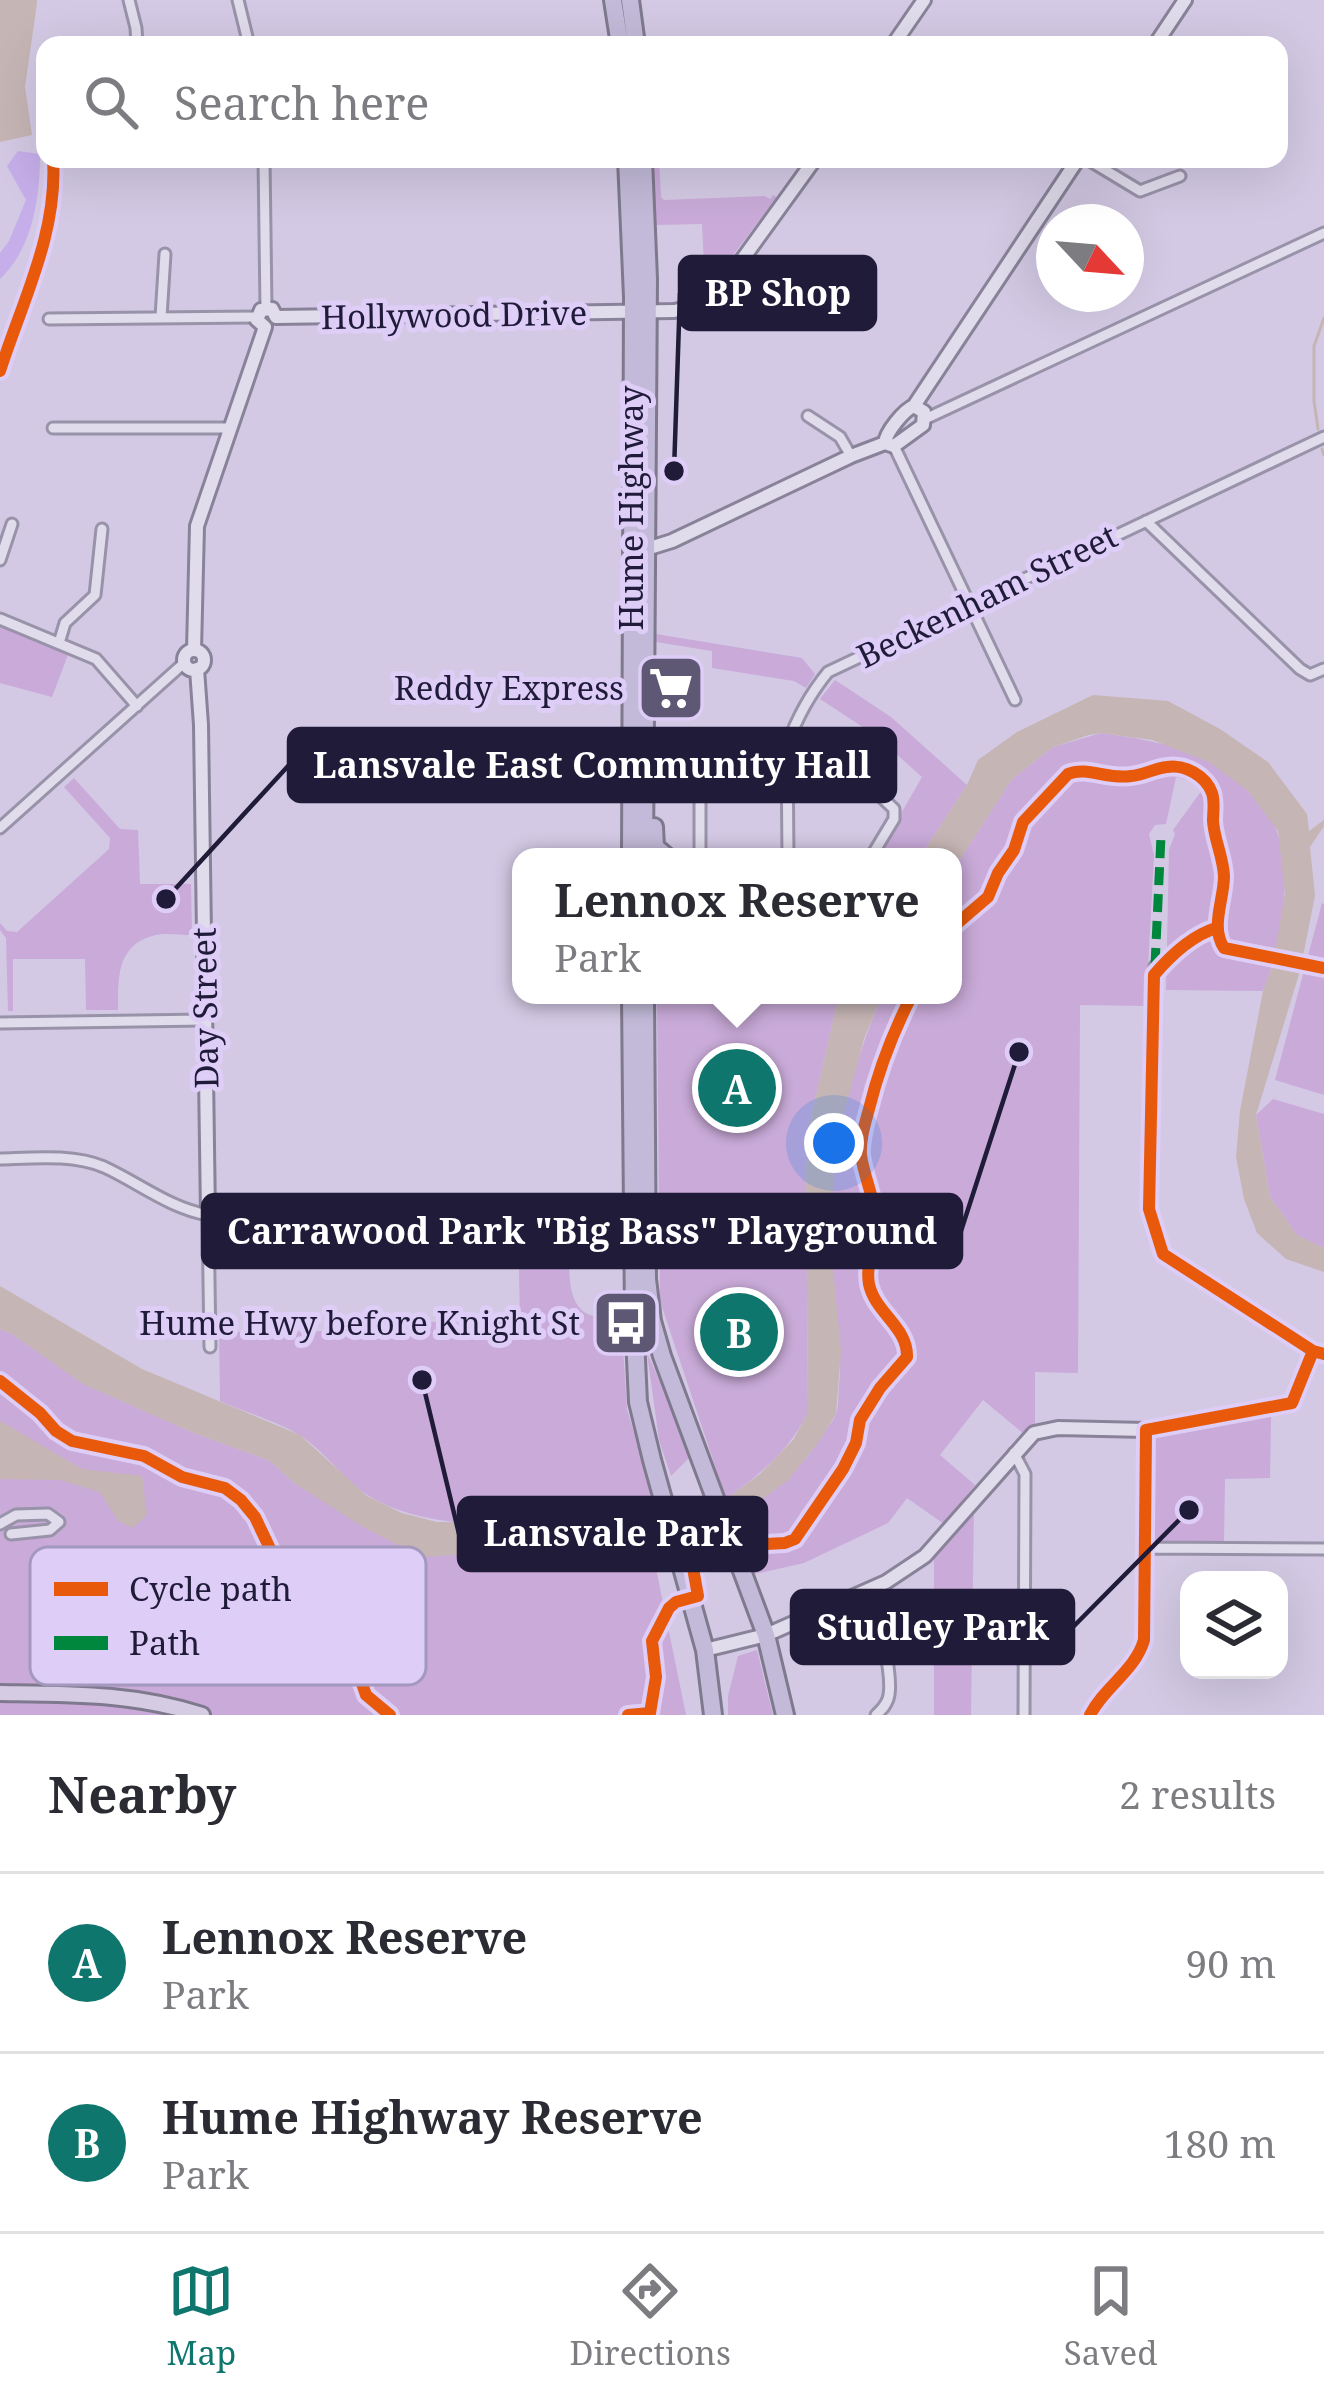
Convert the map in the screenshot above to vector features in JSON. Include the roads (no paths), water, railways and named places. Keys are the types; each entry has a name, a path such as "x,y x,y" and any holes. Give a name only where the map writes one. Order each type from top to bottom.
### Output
{"highway":[{"path":"613,0 619,36"},
{"path":"630,0 635,36"},
{"name":"Hume Highway","path":"628,168 640,312"},
{"name":"Hume Highway","path":"631,848 643,168"},
{"name":"Hume Highway","path":"639,551 644,848"},
{"path":"644,780 654,804 656,848"},
{"path":"631,1004 636,1382 642,1422 705,1650 713,1715"},
{"path":"645,1004 648,1300 662,1356 766,1635 785,1715"}],"main road":[{"path":"0,1693 109,1694 202,1715"}],"street":[{"path":"130,0 136,36"},
{"path":"238,0 247,36"},
{"path":"899,36 923,0"},
{"path":"1161,36 1185,0"},
{"path":"0,828 137,706 191,666 186,654 194,650 197,526 266,317 264,168"},
{"name":"Hollywood Drive","path":"266,317 640,312 698,307 714,296 808,168"},
{"path":"1015,700 885,437 914,406 1076,168"},
{"path":"1098,168 1140,191 1180,176"},
{"path":"639,551 851,456 890,444 921,427 925,419 1324,233"},
{"path":"160,317 165,254"},
{"path":"49,320 266,317"},
{"path":"914,406 923,410 925,419"},
{"path":"808,416 840,437 851,456"},
{"path":"53,428 230,428"},
{"name":"Beckenham Street","path":"788,848 789,739 828,672 1324,437"},
{"path":"1146,521 1300,669 1320,672"},
{"path":"0,560 13,524"},
{"path":"59,643 65,623 95,595 102,529"},
{"path":"0,620 96,659 137,706"},
{"name":"Day Street","path":"191,666 201,725 210,1347"},
{"path":"700,848 700,754 714,746 789,739 862,779 894,809 894,819 876,848"},
{"path":"705,1650 766,1635 871,1589 925,1556 1034,1433 1058,1428 1146,1430 1292,1403 1319,1353 1163,1254 1148,1209 1155,966"},
{"path":"0,1023 205,1020"},
{"path":"0,1159 80,1160 103,1167 186,1211 208,1215 633,1209"},
{"path":"1090,1715 1142,1648 1146,1430"},
{"path":"1014,1453 1025,1474 1024,1715"},
{"path":"0,1525 16,1515 48,1514 59,1522 50,1530 11,1534"},
{"path":"1145,1548 1324,1549"},
{"path":"871,1589 890,1686 887,1701 876,1715"}],"waterway":[{"path":"1318,429 1314,346 1324,318"},
{"path":"1322,449 1324,455"}],"place":[{"name":"BP Shop","path":"674,471"},
{"name":"Reddy Express","path":"671,688"},
{"name":"Lansvale East Community Hall","path":"166,899"},
{"name":"Carrawood Park \"Big Bass\" Playground","path":"1019,1052"},
{"name":"Lennox Reserve","path":"737,1088"},
{"name":"Hume Hwy before Knight St","path":"626,1323"},
{"name":"Hume Highway Reserve","path":"739,1332"},
{"name":"Lansvale Park","path":"422,1380"},
{"name":"Studley Park","path":"1189,1510"}]}
